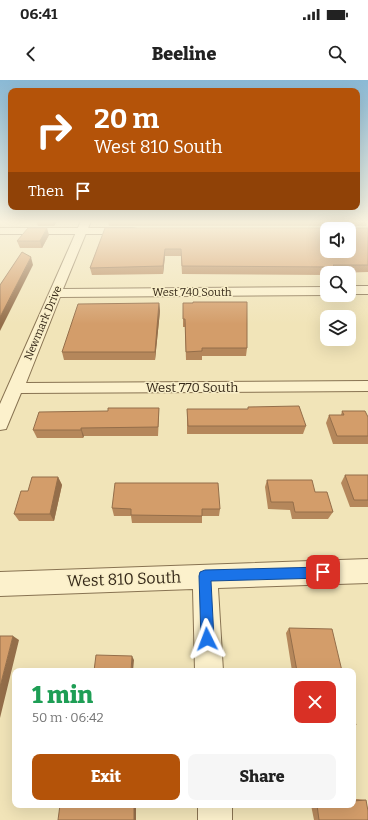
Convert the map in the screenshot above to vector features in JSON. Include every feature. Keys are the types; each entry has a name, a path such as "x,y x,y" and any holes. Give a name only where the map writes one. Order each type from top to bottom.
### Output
{"street":[{"name":"Newmark Drive","path":"0,424 71,256"},
{"name":"West 740 South","path":"56,293 320,290"},
{"path":"356,290 368,290"},
{"name":"West 770 South","path":"16,388 368,386"},
{"name":"West 810 South","path":"0,584 368,571"},
{"path":"205,576 209,668"},
{"path":"215,808 215,820"}],"building":[{"path":"20,256 31,257 0,317 0,285"},
{"path":"95,256 164,256 163,266 90,268"},
{"path":"181,256 320,256 320,258 356,258 356,256 368,256 368,265 333,265 334,266 182,266"},
{"path":"247,302 247,348 202,348 202,351 186,352 183,303"},
{"path":"159,303 155,352 62,352 78,304"},
{"path":"299,406 306,426 188,426 187,409 248,409 248,407"},
{"path":"108,408 159,408 158,427 33,430 39,412 108,411"},
{"path":"342,411 365,411 368,417 368,436 337,436 329,415 344,415"},
{"path":"345,475 368,475 368,500 354,500"},
{"path":"32,477 58,477 50,514 14,514 21,491 28,491"},
{"path":"267,480 312,480 315,492 327,492 333,512 295,512 293,502 271,502"},
{"path":"115,483 218,483 220,509 202,509 202,516 131,515 131,509 112,508"},
{"path":"289,628 332,629 341,668 296,668"},
{"path":"0,636 13,636 0,687"},
{"path":"96,655 132,656 131,668 94,668"},
{"path":"366,800 368,820 319,820 317,808 356,808 356,801"},
{"path":"60,808 134,808 134,820 58,820"}],"route":[{"path":"207,639 205,576 323,572"}]}
